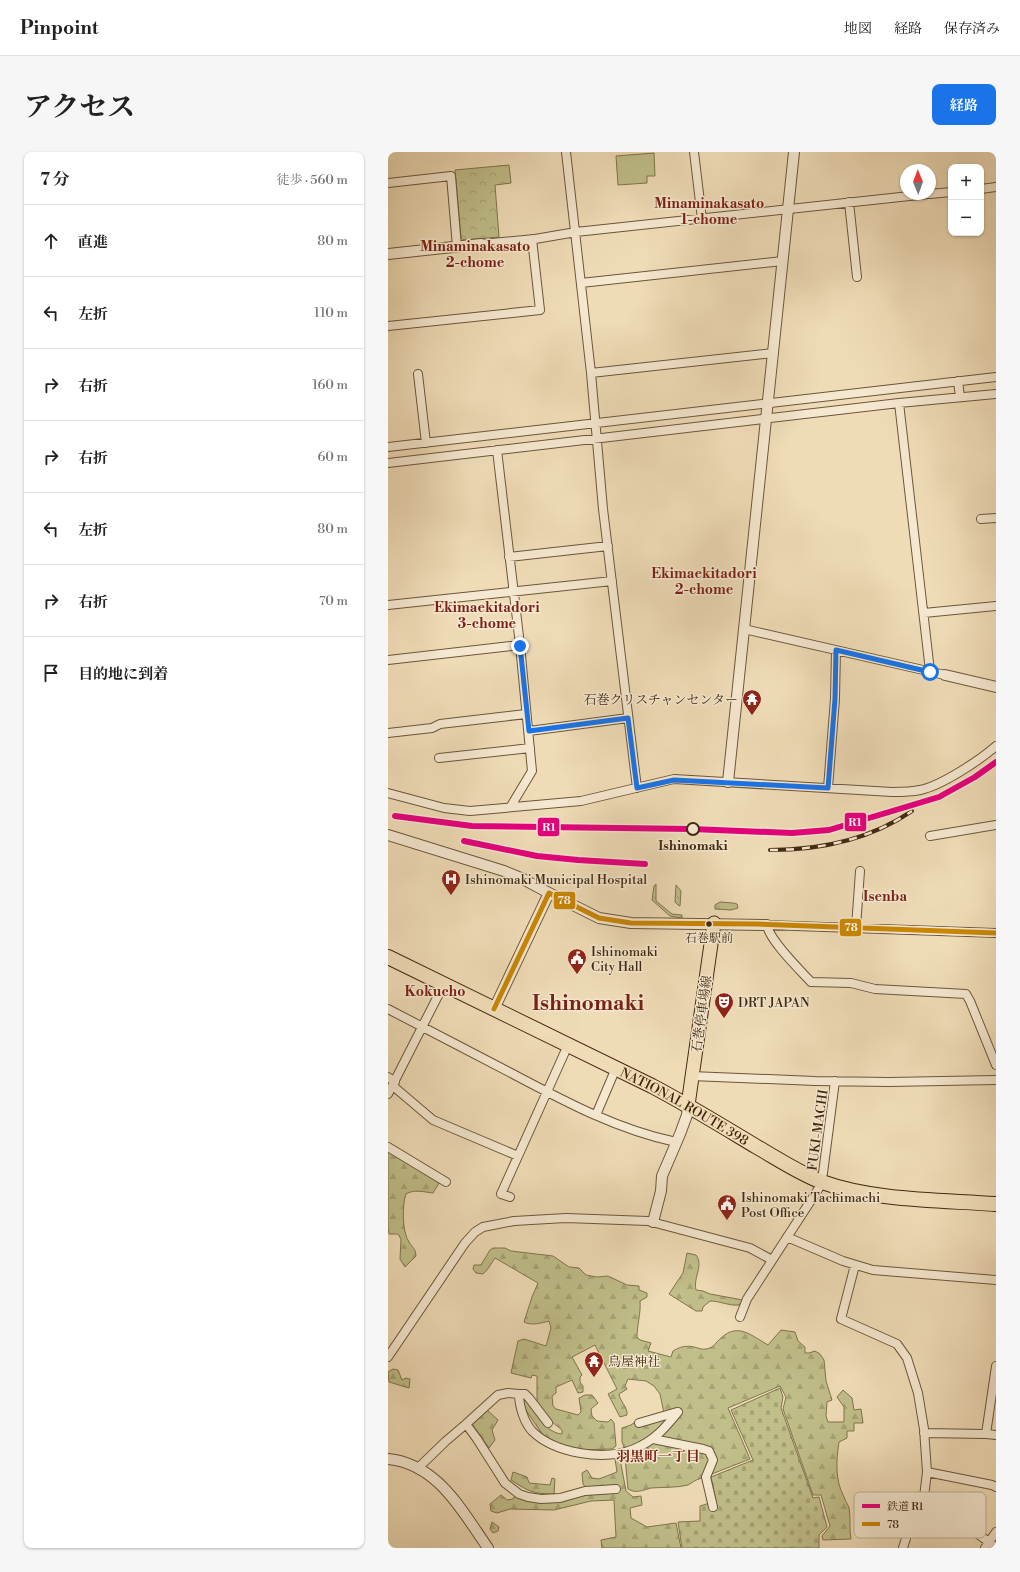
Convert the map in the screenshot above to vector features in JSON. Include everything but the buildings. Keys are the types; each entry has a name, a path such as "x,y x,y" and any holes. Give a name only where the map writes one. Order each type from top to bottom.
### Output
{"highway":[{"name":"NATIONAL ROUTE 398","path":"388,957 616,1068 688,1105 780,1161 822,1182 843,1188 880,1195 996,1204"}],"main road":[{"name":"石巻停車場線","path":"688,1105 714,923"}],"street":[{"path":"566,152 591,373 596,439 637,788"},
{"path":"694,152 702,219"},
{"path":"728,782 794,152"},
{"path":"388,183 451,176 457,247"},
{"path":"984,189 996,187"},
{"path":"936,193 948,192"},
{"path":"388,254 532,240 576,232 900,197"},
{"path":"849,202 857,277"},
{"path":"388,326 540,310 532,240"},
{"path":"581,283 783,261"},
{"path":"591,373 773,353"},
{"path":"418,374 426,443"},
{"path":"388,447 996,377"},
{"path":"958,381 960,397"},
{"path":"388,463 899,403 996,394"},
{"path":"899,403 930,672"},
{"path":"497,450 520,646 530,748 531,774 511,806"},
{"path":"982,519 996,518"},
{"path":"509,557 608,546"},
{"path":"388,605 612,581"},
{"path":"924,613 996,606"},
{"path":"744,630 996,687"},
{"path":"388,660 520,646"},
{"path":"828,788 835,699 836,650"},
{"path":"388,733 432,728 440,724 526,714"},
{"path":"529,731 628,718"},
{"path":"388,793 444,808 470,811 511,806 581,801 674,780 892,792 920,790 939,783 976,762 996,746"},
{"path":"439,758 530,748"},
{"path":"930,836 996,825"},
{"path":"388,835 504,871 599,918 615,921 635,923 714,923 856,927 996,933"},
{"path":"856,927 860,871"},
{"path":"494,1009 549,893"},
{"path":"767,925 768,931 774,939 811,982 851,983 874,989 966,994 996,1066"},
{"path":"388,1094 444,984"},
{"path":"388,1009 547,1092 596,1115 637,1131 676,1142"},
{"path":"510,1197 501,1194 568,1045"},
{"path":"596,1115 616,1068"},
{"path":"692,1076 714,1078 896,1082 996,1080"},
{"path":"388,1077 433,1120 518,1156"},
{"name":"FUKI-MACHI","path":"822,1182 835,1081"},
{"path":"653,1222 662,1191 662,1176 687,1115 688,1105"},
{"path":"388,1147 446,1182"},
{"path":"740,1317 746,1299 822,1182"},
{"path":"388,1357 465,1244 475,1232 483,1227 541,1218 653,1222 750,1248 772,1260"},
{"path":"787,1237 855,1265 873,1270 996,1280"},
{"path":"855,1265 841,1319 897,1344 907,1358 918,1393 924,1433 927,1472 925,1492"},
{"path":"986,1434 996,1366"},
{"path":"418,1468 498,1395 508,1393 525,1394 548,1423"},
{"path":"518,1394 526,1421 532,1431 557,1447 576,1453 621,1453 635,1449 654,1439 678,1412 639,1423"},
{"path":"466,1424 478,1439 505,1483 519,1494 541,1499 560,1498 585,1491 616,1488"},
{"path":"924,1433 986,1434 996,1436"},
{"path":"654,1439 709,1451 713,1460 706,1477 713,1507"},
{"path":"388,1459 418,1468 440,1483 450,1494 488,1548"},
{"path":"927,1472 996,1487"},
{"path":"981,1538 990,1546 996,1532"},
{"path":"903,1548 906,1538"}],"green space":[{"path":"654,153 655,176 647,176 647,183 618,185 616,156"},
{"path":"509,165 511,183 495,185 499,237 464,240 461,238 455,170"},
{"path":"656,884 656,901 672,914 682,915 682,918 670,916 652,900 654,886"},
{"path":"676,885 681,891 680,906 675,902"},
{"path":"720,902 737,904 738,908 731,910 715,909 715,905"},
{"path":"388,1151 439,1183 433,1193 416,1191 406,1194 403,1211 405,1232 416,1256 405,1267 400,1259 401,1239 398,1234 389,1234 388,1228"},
{"path":"493,1248 505,1248 511,1251 553,1256 569,1267 579,1268 586,1275 597,1277 608,1276 627,1285 639,1286 639,1290 647,1293 647,1297 640,1301 637,1337 640,1340 651,1343 648,1351 671,1357 673,1351 678,1348 691,1346 703,1349 709,1348 727,1333 733,1331 745,1332 768,1345 781,1330 795,1332 798,1341 805,1347 805,1353 815,1351 820,1354 824,1360 826,1381 832,1400 827,1402 826,1416 828,1422 844,1422 844,1407 837,1397 843,1390 852,1398 854,1410 861,1409 863,1423 854,1423 854,1431 847,1431 847,1438 839,1442 837,1456 839,1484 849,1508 851,1539 823,1540 822,1536 830,1526 821,1495 813,1495 783,1409 786,1397 780,1386 728,1408 750,1459 698,1479 688,1485 651,1488 642,1491 628,1489 624,1447 622,1442 622,1428 631,1425 639,1419 664,1413 660,1394 654,1386 646,1381 628,1379 625,1386 627,1389 619,1394 626,1409 627,1415 620,1417 608,1394 617,1389 595,1345 572,1357 582,1375 580,1377 580,1382 583,1386 583,1392 578,1393 572,1380 556,1387 556,1393 552,1396 553,1406 556,1409 578,1415 581,1412 579,1398 585,1395 592,1395 598,1403 591,1409 592,1416 597,1421 608,1422 611,1419 614,1423 616,1446 612,1449 575,1450 567,1448 543,1435 523,1406 523,1401 525,1398 540,1420 550,1430 562,1434 562,1430 551,1421 537,1402 537,1376 532,1375 531,1378 511,1373 518,1341 524,1339 546,1346 551,1328 549,1321 533,1324 524,1322 538,1283 495,1258 483,1274 476,1273 473,1269 474,1265 481,1265 490,1250"},
{"path":"687,1253 696,1255 699,1263 695,1285 696,1290 743,1300 739,1305 710,1301 703,1307 702,1311 696,1311 669,1294 683,1273"},
{"path":"393,1369 398,1370 402,1380 406,1378 410,1379 409,1388 389,1382 388,1372"},
{"path":"780,1388 783,1397 781,1408 813,1498 819,1497 827,1527 819,1535 819,1548 682,1548 678,1522 700,1521 700,1506 716,1501 711,1477 753,1460 731,1410"},
{"path":"487,1410 498,1420 492,1430 495,1440 489,1448 472,1424"},
{"path":"617,1456 620,1459 626,1491 633,1497 641,1496 642,1505 630,1508 631,1518 647,1527 676,1523 681,1548 602,1548 601,1540 616,1537 614,1500 591,1501 554,1510 510,1509 497,1513 491,1511 490,1504 501,1495 507,1500 513,1499 516,1494 553,1501 586,1488 583,1484 582,1473 587,1470 592,1478 599,1479 617,1472 615,1459"},
{"path":"513,1472 527,1477 529,1483 550,1485 552,1478 555,1479 554,1494 531,1491 522,1487 511,1480"},
{"path":"492,1522 499,1527 498,1531 493,1533 490,1529"}],"railway":[{"path":"916,805 939,797"},
{"path":"770,850 808,848 844,841 880,829 912,811"}],"rail line":[{"name":"R1","path":"395,816 472,826 692,829 792,833 829,830 939,797 975,777 996,762"},
{"name":"R1","path":"464,841 537,856 645,864"}],"transit line":[{"name":"78","path":"494,1009 549,893 599,918 631,923 757,924 996,933"}],"place":[{"name":"石巻クリスチャンセンター","path":"752,716"},
{"name":"Ishinomaki","path":"693,829"},
{"name":"Ishinomaki Municipal Hospital","path":"451,896"},
{"name":"石巻駅前","path":"709,924"},
{"name":"Ishinomaki City Hall","path":"577,975"},
{"name":"DRT JAPAN","path":"724,1019"},
{"name":"Ishinomaki Tachimachi Post Office","path":"727,1221"},
{"name":"鳥屋神社","path":"594,1378"}],"district":[{"name":"Minaminakasato 1-chome","path":"709,212"},
{"name":"Minaminakasato 2-chome","path":"475,254"},
{"name":"Ekimaekitadori 2-chome","path":"704,582"},
{"name":"Ekimaekitadori 3-chome","path":"487,616"},
{"name":"Isenba","path":"885,896"},
{"name":"Kokucho","path":"435,991"},
{"name":"Ishinomaki","path":"588,1003"},
{"name":"羽黒町一丁目","path":"658,1456"}],"route":[{"path":"520,646 529,731 628,718 637,788 674,780 717,781 828,788 835,699 836,650 930,672"}]}
